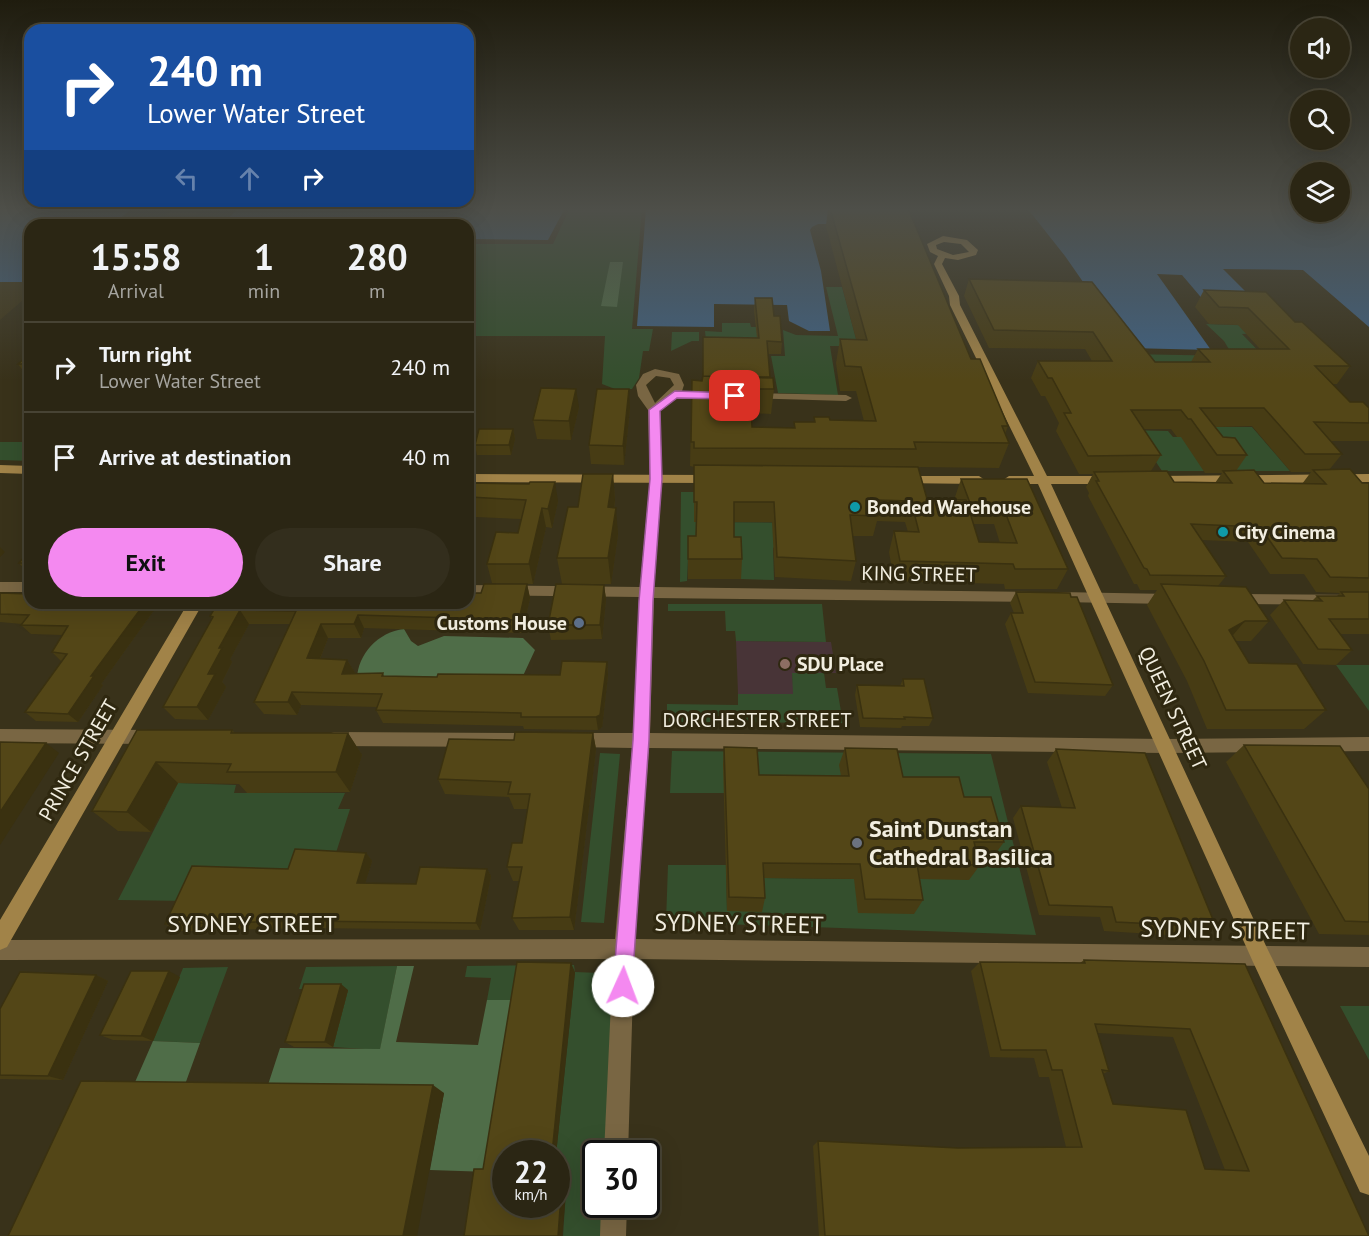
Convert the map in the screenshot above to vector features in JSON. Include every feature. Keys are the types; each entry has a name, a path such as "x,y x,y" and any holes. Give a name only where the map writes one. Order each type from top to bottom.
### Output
{"street":[{"name":"QUEEN STREET","path":"939,266 954,296 955,306 1043,481 1260,956 1369,1183"},
{"path":"617,1140 624,948 641,740 646,592 656,479 654,410 642,392 641,385 645,377 656,372 675,376 680,395 654,410"},
{"path":"740,396 846,398"},
{"path":"0,469 24,470"},
{"path":"474,478 730,480"},
{"path":"1145,480 1369,478"},
{"path":"884,480 1121,480"},
{"path":"0,587 24,587"},
{"name":"KING STREET","path":"474,590 1183,599"},
{"path":"1218,599 1369,600"},
{"name":"PRINCE STREET","path":"0,940 192,609"},
{"path":"0,736 176,737"},
{"name":"DORCHESTER STREET","path":"322,739 1166,746 1369,744"},
{"name":"SYDNEY STREET","path":"0,950 624,948 1369,957"},
{"path":"613,1236 614,1218"}],"shaded area":[{"path":"0,282 24,282 23,300 0,320"},
{"name":"SDU Place","path":"736,641 831,642 836,673 792,673 794,695 738,694"}],"green space":[{"path":"474,266 637,266 632,329 653,329 649,351 643,351 639,378 632,389 615,389 602,384 605,336 474,336"},
{"path":"609,266 623,266 617,307 601,306"},
{"path":"826,287 842,287 858,346 830,346 838,395 778,393 771,356 785,356 783,330 796,335 838,336"},
{"path":"722,323 750,323 751,327 758,327 759,343 706,341 705,331 722,332"},
{"path":"1206,324 1262,326 1268,333 1242,334 1274,367 1182,371 1128,354 1233,356 1224,341"},
{"path":"672,332 699,332 699,341 692,341 671,351"},
{"path":"1189,427 1252,427 1290,471 1162,471 1148,450 1121,430 1168,431 1173,437 1196,437"},
{"path":"0,442 24,442 24,461 0,460"},
{"path":"681,492 694,492 694,522 811,523 773,548 774,580 741,579 739,557 688,557 687,581 680,582"},
{"path":"668,604 822,604 826,642 736,641 735,631 726,631 725,611 668,611"},
{"path":"404,629 411,641 418,646 444,636 523,638 535,650 522,678 357,679 361,661 371,646 386,635"},
{"path":"1336,665 1369,665 1369,711"},
{"path":"792,673 824,673 826,688 837,688 843,723 667,722 667,704 738,705 738,694 793,694"},
{"path":"672,751 991,754 1036,935 666,922 668,865 726,865 727,911 760,878 854,879 843,793 670,793"},
{"path":"600,753 620,754 604,923 581,922"},
{"path":"178,783 236,785 234,793 345,793 338,809 350,809 334,859 295,876 189,901 118,900"},
{"path":"574,965 575,972 517,1000 487,1000 491,978 465,977 467,966"},
{"path":"397,966 380,1050 333,1047 348,990 299,989 306,967"},
{"path":"397,966 414,966 396,1042 478,1045 487,1000 517,1000 495,1140 492,1140 490,1172 430,1170 444,1093 266,1091 280,1048 380,1049"},
{"path":"228,967 200,1043 153,1041 183,968"},
{"path":"575,972 600,973 615,987 609,1140 582,1140 582,1218 607,1218 606,1236 563,1236 564,1218 570,1218 570,1140 558,1140"},
{"path":"1340,1006 1369,1006 1369,1060"},
{"path":"153,1041 200,1043 183,1090 132,1089"}],"water":[{"path":"0,266 24,266 24,282 0,282"},
{"path":"642,266 820,266 830,331 809,331 789,321 787,305 714,304 714,327 637,326"},
{"path":"1072,266 1369,266 1369,327 1303,270 1223,269 1255,301 1205,302 1182,275 1157,274 1211,350 1129,348"}],"building":[{"path":"846,266 932,266 971,359 980,359 1008,426 1002,426 1009,443 914,442 916,449 694,448 694,442 691,442 692,380 702,381 703,376 773,378 774,389 750,389 752,427 795,428 794,422 815,422 814,417 829,417 830,420 876,421 861,367 845,366 840,339 867,340"},
{"path":"969,279 1092,282 1155,362 1210,362 1198,349 1289,349 1248,308 1219,307 1204,290 1266,292 1295,322 1302,322 1350,366 1315,366 1350,402 1363,402 1369,408 1369,423 1314,422 1342,454 1305,454 1264,408 1200,408 1223,437 1235,438 1247,455 1217,455 1191,419 1188,419 1181,410 1131,410 1161,455 1088,456 1064,413 1071,413 1052,378 1048,378 1038,361 1112,361 1093,332 994,330"},
{"path":"755,298 772,298 774,316 780,316 782,342 767,341 770,377 703,376 703,337 759,338"},
{"path":"541,388 576,389 569,421 533,420"},
{"path":"597,389 629,389 623,446 589,445"},
{"path":"479,429 513,429 509,445 475,445"},
{"path":"694,465 918,467 927,499 966,500 979,542 1017,543 1002,504 970,503 961,479 1027,479 1068,569 1015,569 1013,564 900,561 894,531 919,532 911,501 876,500 878,516 850,515 856,561 777,557 774,502 734,502 734,537 741,537 742,559 688,559 688,536 696,536 697,502 694,502"},
{"path":"1350,469 1362,483 1369,483 1369,578 1330,577 1317,559 1282,558 1260,527 1191,524 1226,576 1150,575 1096,481 1099,481 1094,472 1167,471 1174,482 1232,483 1223,471 1254,470 1264,483 1326,484 1313,470"},
{"path":"583,474 613,474 608,507 616,508 608,558 557,558 568,507 578,507"},
{"path":"530,482 555,482 548,509 542,508 529,564 487,564 496,532 518,533 526,500 474,497 474,483 529,484"},
{"path":"484,584 527,584 519,620 358,615 354,624 321,624 307,658 347,660 342,674 383,673 382,676 437,677 438,674 560,675 562,661 607,662 600,715 596,717 521,717 521,713 376,710 382,694 292,692 288,702 254,702 296,611 240,610 219,648 222,648 208,674 215,674 197,707 163,707 213,617 210,616 214,609 474,609 474,593 481,593"},
{"path":"556,584 604,585 600,625 548,625"},
{"path":"1161,584 1246,587 1269,621 1245,621 1229,630 1249,663 1297,664 1326,710 1226,710 1204,661"},
{"path":"1016,592 1070,593 1071,597 1077,597 1113,685 1035,682 1011,613 1023,613"},
{"path":"1341,592 1369,592 1369,619 1329,619 1352,650 1318,649 1284,600 1322,601 1317,596 1344,596"},
{"path":"0,593 24,594 24,609 141,609 91,676 94,676 68,714 25,712 67,654 52,652 68,626 21,625 29,615 0,614"},
{"path":"903,679 924,679 933,718 863,718 857,685 904,686"},
{"path":"137,730 348,733 336,772 227,772 231,764 156,762 127,812 92,811"},
{"path":"515,732 593,733 570,917 512,918 522,867 507,867 512,843 522,843 530,794 508,794 511,782 438,779 449,739 514,740"},
{"path":"0,742 46,743 0,812"},
{"path":"1244,745 1340,746 1369,789 1369,922 1345,921"},
{"name":"Saint Dunstan Cathedral Basilica","path":"724,747 757,748 759,775 849,776 845,748 897,749 903,777 959,777 964,797 991,797 1004,842 974,842 980,865 917,864 923,900 865,899 860,864 763,863 765,898 729,897"},
{"path":"1056,749 1145,753 1216,927 1116,922 1112,907 1049,905 1021,806 1075,808"},
{"path":"295,849 366,853 357,883 416,884 420,867 487,869 476,923 303,921 165,924 192,866 288,869"},
{"path":"1084,960 1245,964 1369,1236 825,1236 818,1141 958,1148 1082,1147 1062,1070 1052,1070 1046,1050 1001,1050 980,962 1085,963","holes":["1095,1024 1190,1029 1249,1171 1205,1169 1186,1110 1113,1104 1102,1070 1109,1071"]},
{"path":"517,962 571,963 553,1140 492,1140 492,1218 559,1218 558,1236 464,1236 474,1169 483,1169"},
{"path":"131,971 169,971 141,1036 100,1035"},
{"path":"20,972 96,975 48,1076 0,1075 0,1009"},
{"path":"304,984 341,984 325,1042 285,1042"},
{"path":"81,1081 433,1085 403,1236 8,1236"}],"place":[{"name":"Bonded Warehouse","path":"855,507"},
{"name":"City Cinema","path":"1223,532"},
{"name":"Customs House","path":"579,623"},
{"name":"SDU Place","path":"785,664"},
{"name":"Saint Dunstan Cathedral Basilica","path":"857,843"}],"route":[{"path":"623,986 641,740 646,601 656,479 654,410 675,394 735,396"}]}
